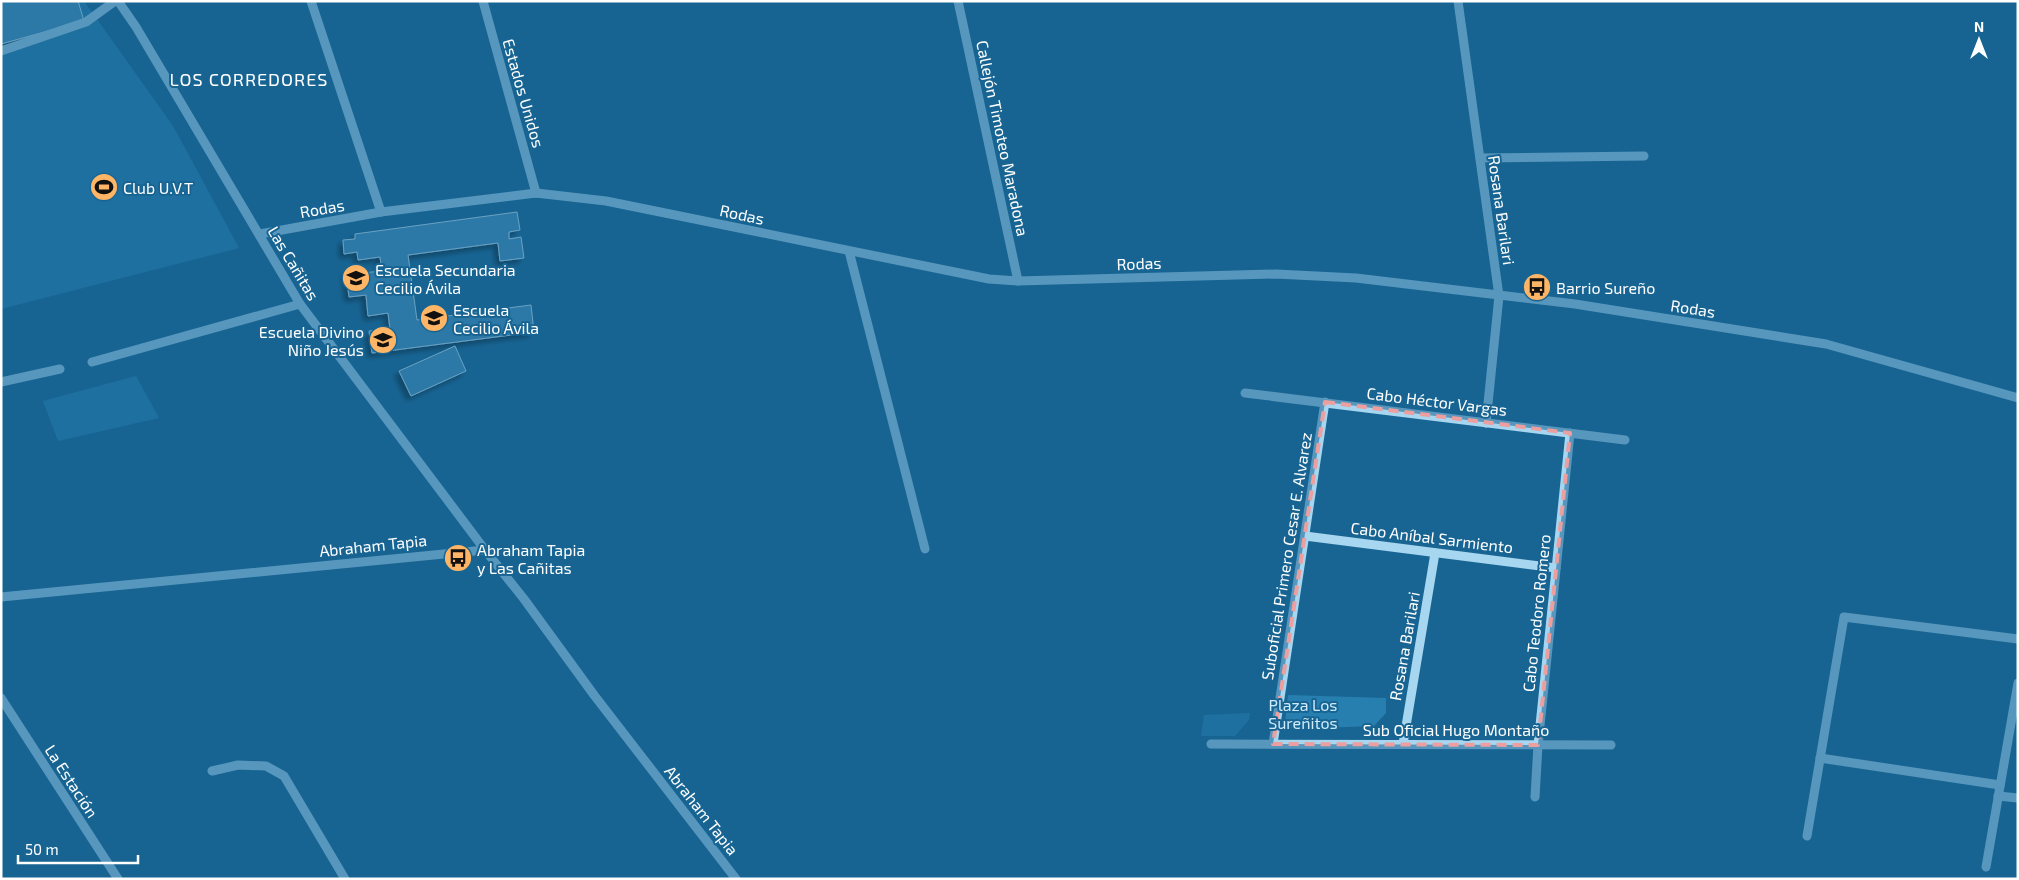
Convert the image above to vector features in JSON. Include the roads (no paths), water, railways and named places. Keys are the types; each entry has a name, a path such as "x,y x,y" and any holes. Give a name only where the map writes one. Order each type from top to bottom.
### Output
{"street":[{"path":"1,51 86,22 116,1"},
{"name":"Las Cañitas","path":"116,1 136,27 300,304 485,550"},
{"path":"311,1 381,212"},
{"name":"Estados Unidos","path":"483,1 536,193"},
{"name":"Callejón Timoteo Maradona","path":"958,1 1018,281"},
{"name":"Rosana Barilari","path":"1458,1 1499,296 1486,422"},
{"path":"1480,158 1644,156"},
{"name":"Rodas","path":"260,234 381,212 536,193 606,201 989,279 1018,281 1276,274 1356,278 1575,304 1826,344 2018,398"},
{"path":"849,251 926,548"},
{"path":"92,362 300,304"},
{"path":"1,382 60,368"},
{"name":"Cabo Héctor Vargas","path":"1245,393 1625,440"},
{"name":"Suboficial Primero Cesar E. Alvarez","path":"1273,744 1325,402"},
{"name":"Cabo Teodoro Romero","path":"1535,797 1538,745 1570,433"},
{"name":"Cabo Aníbal Sarmiento","path":"1305,536 1556,568"},
{"name":"Abraham Tapia","path":"1,597 485,550 736,879"},
{"name":"Rosana Barilari","path":"1403,744 1435,552"},
{"path":"1807,836 1844,617 2018,639"},
{"path":"1986,867 2018,683"},
{"name":"La Estación","path":"1,698 118,879"},
{"name":"Sub Oficial Hugo Montaño","path":"1211,744 1611,745"},
{"path":"1820,758 2000,785"},
{"path":"212,772 238,765 266,766 284,776 345,879"},
{"path":"1998,796 2018,798"}],"place":[{"name":"Club U.V.T","path":"104,187"},
{"name":"Escuela Secundaria Cecilio Ávila","path":"356,278"},
{"name":"Barrio Sureño","path":"1537,287"},
{"name":"Escuela Cecilio Ávila","path":"434,318"},
{"name":"Escuela Divino Niño Jesús","path":"383,340"},
{"name":"Abraham Tapia y Las Cañitas","path":"458,558"}],"district":[{"name":"LOS CORREDORES","path":"249,79"}],"park label":[{"name":"Plaza Los Sureñitos","path":"1303,713"}]}
